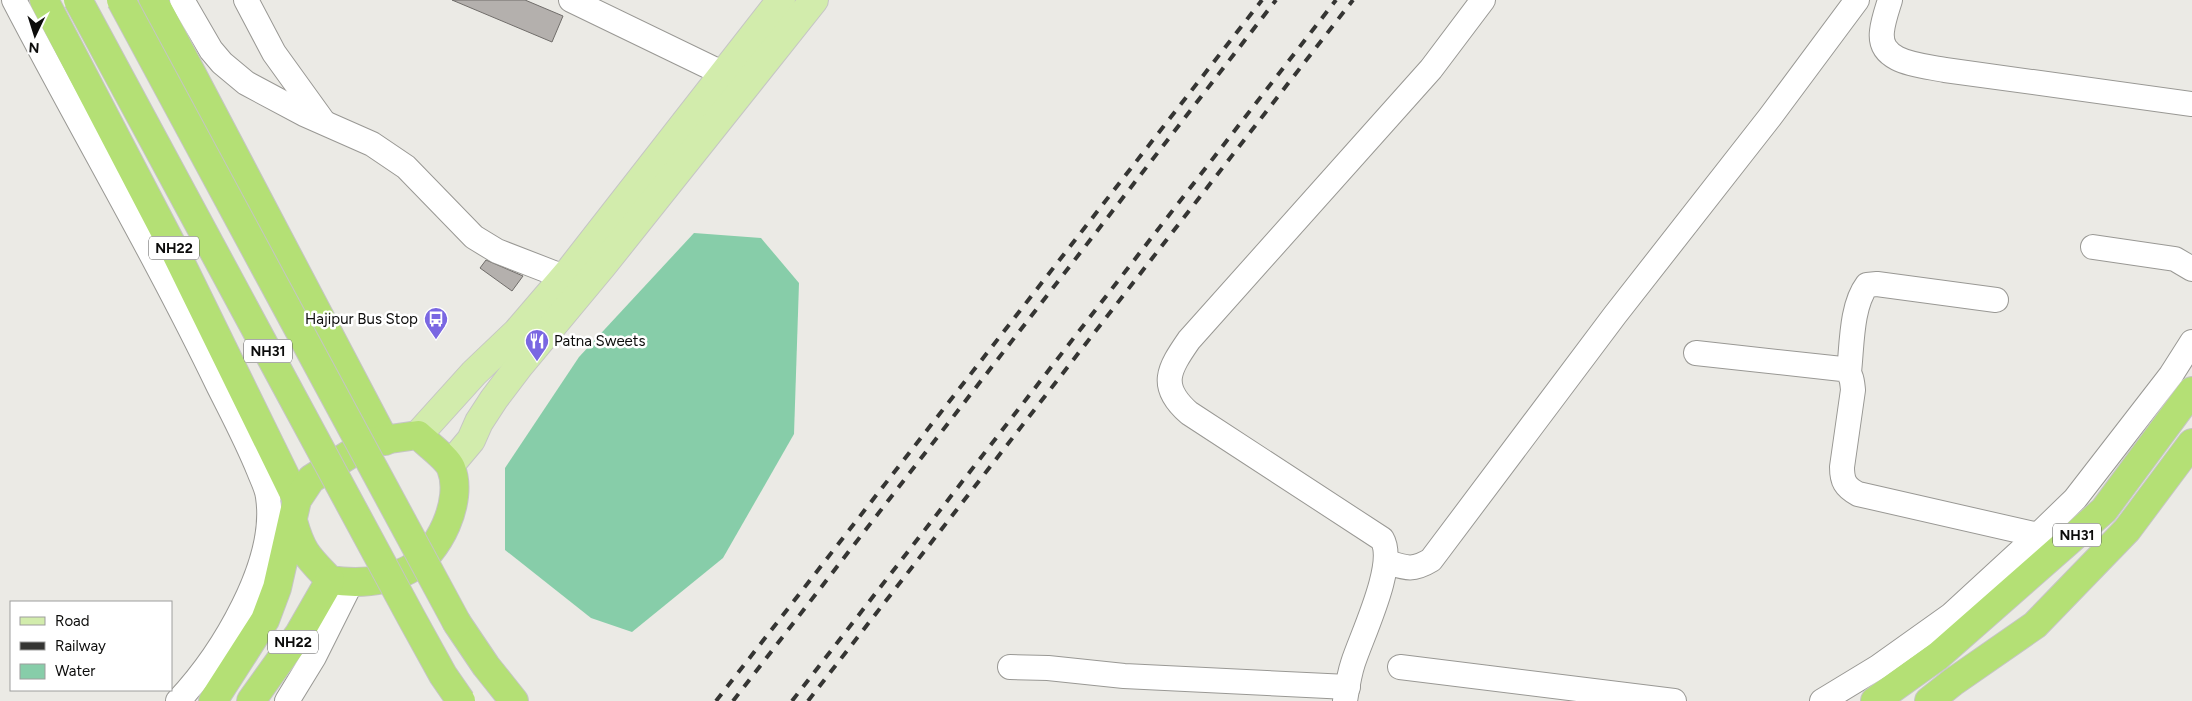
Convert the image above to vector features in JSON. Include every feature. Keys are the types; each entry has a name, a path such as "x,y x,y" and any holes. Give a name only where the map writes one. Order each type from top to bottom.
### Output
{"highway":[{"name":"NH22","path":"44,0 174,249 295,511 300,545 306,555 340,581 251,701"},
{"name":"NH31","path":"78,0 411,617 443,675 461,701"},
{"name":"NH31","path":"121,0 457,623 486,666 514,701"},
{"path":"153,0 385,441 418,435 450,465 455,481 452,509 443,530 427,554 409,570 372,582 340,581"},
{"name":"NH31","path":"1875,701 1938,656 2104,510 2192,391"},
{"name":"NH22","path":"213,701 265,620 277,588 295,511 311,479 369,442 385,441"},
{"name":"NH31","path":"1929,701 1953,682 2036,625 2127,530 2192,443"},
{"path":"249,599 265,620"},
{"path":"1938,656 1953,682"}],"main road":[{"path":"418,435 474,373 517,332 564,277 781,0"},
{"path":"450,465 472,440 489,406 519,366 609,258 814,0"}],"street":[{"path":"14,0 192,329 252,456 268,495 269,528 249,599 225,640 189,690 178,701"},
{"path":"182,0 211,50 222,63 246,83 296,110 372,144 406,167 474,237 498,251 564,277"},
{"path":"246,0 274,53 323,121"},
{"path":"571,0 722,73"},
{"path":"1010,667 1048,668 1346,694 1353,663 1364,637 1387,562 1387,546 1382,538 1189,413 1179,404 1171,392 1170,369 1189,340 1430,69 1482,0"},
{"path":"1387,562 1407,568 1420,567 1431,560 1615,315 1770,117 1857,0"},
{"path":"1890,0 1882,32 1883,47 1891,56 1906,62 1945,70 2192,104"},
{"path":"2093,247 2175,259 2192,269"},
{"path":"1996,300 1877,284 1867,285 1861,292 1856,305 1849,372 1853,390 1842,467 1842,480 1848,489 1858,494 2038,535"},
{"path":"1822,701 1878,667 1952,615 2076,499 2171,375 2192,342"},
{"path":"1696,353 1842,369 1849,372"},
{"path":"286,701 314,657 340,581"},
{"path":"1400,667 1674,701"}],"water":[{"path":"694,233 761,238 799,283 794,434 723,558 632,632 591,618 505,550 505,468 579,357"}],"building":[{"path":"452,0 525,0 563,16 552,42"},
{"path":"486,260 523,276 512,291 480,268"}],"railway":[{"path":"716,701 1262,0"},
{"path":"733,701 1276,0"},
{"path":"792,701 1336,0"},
{"path":"808,701 1353,0"}],"place":[{"name":"Hajipur Bus Stop","path":"436,340"},
{"name":"Patna Sweets","path":"537,362"}]}
